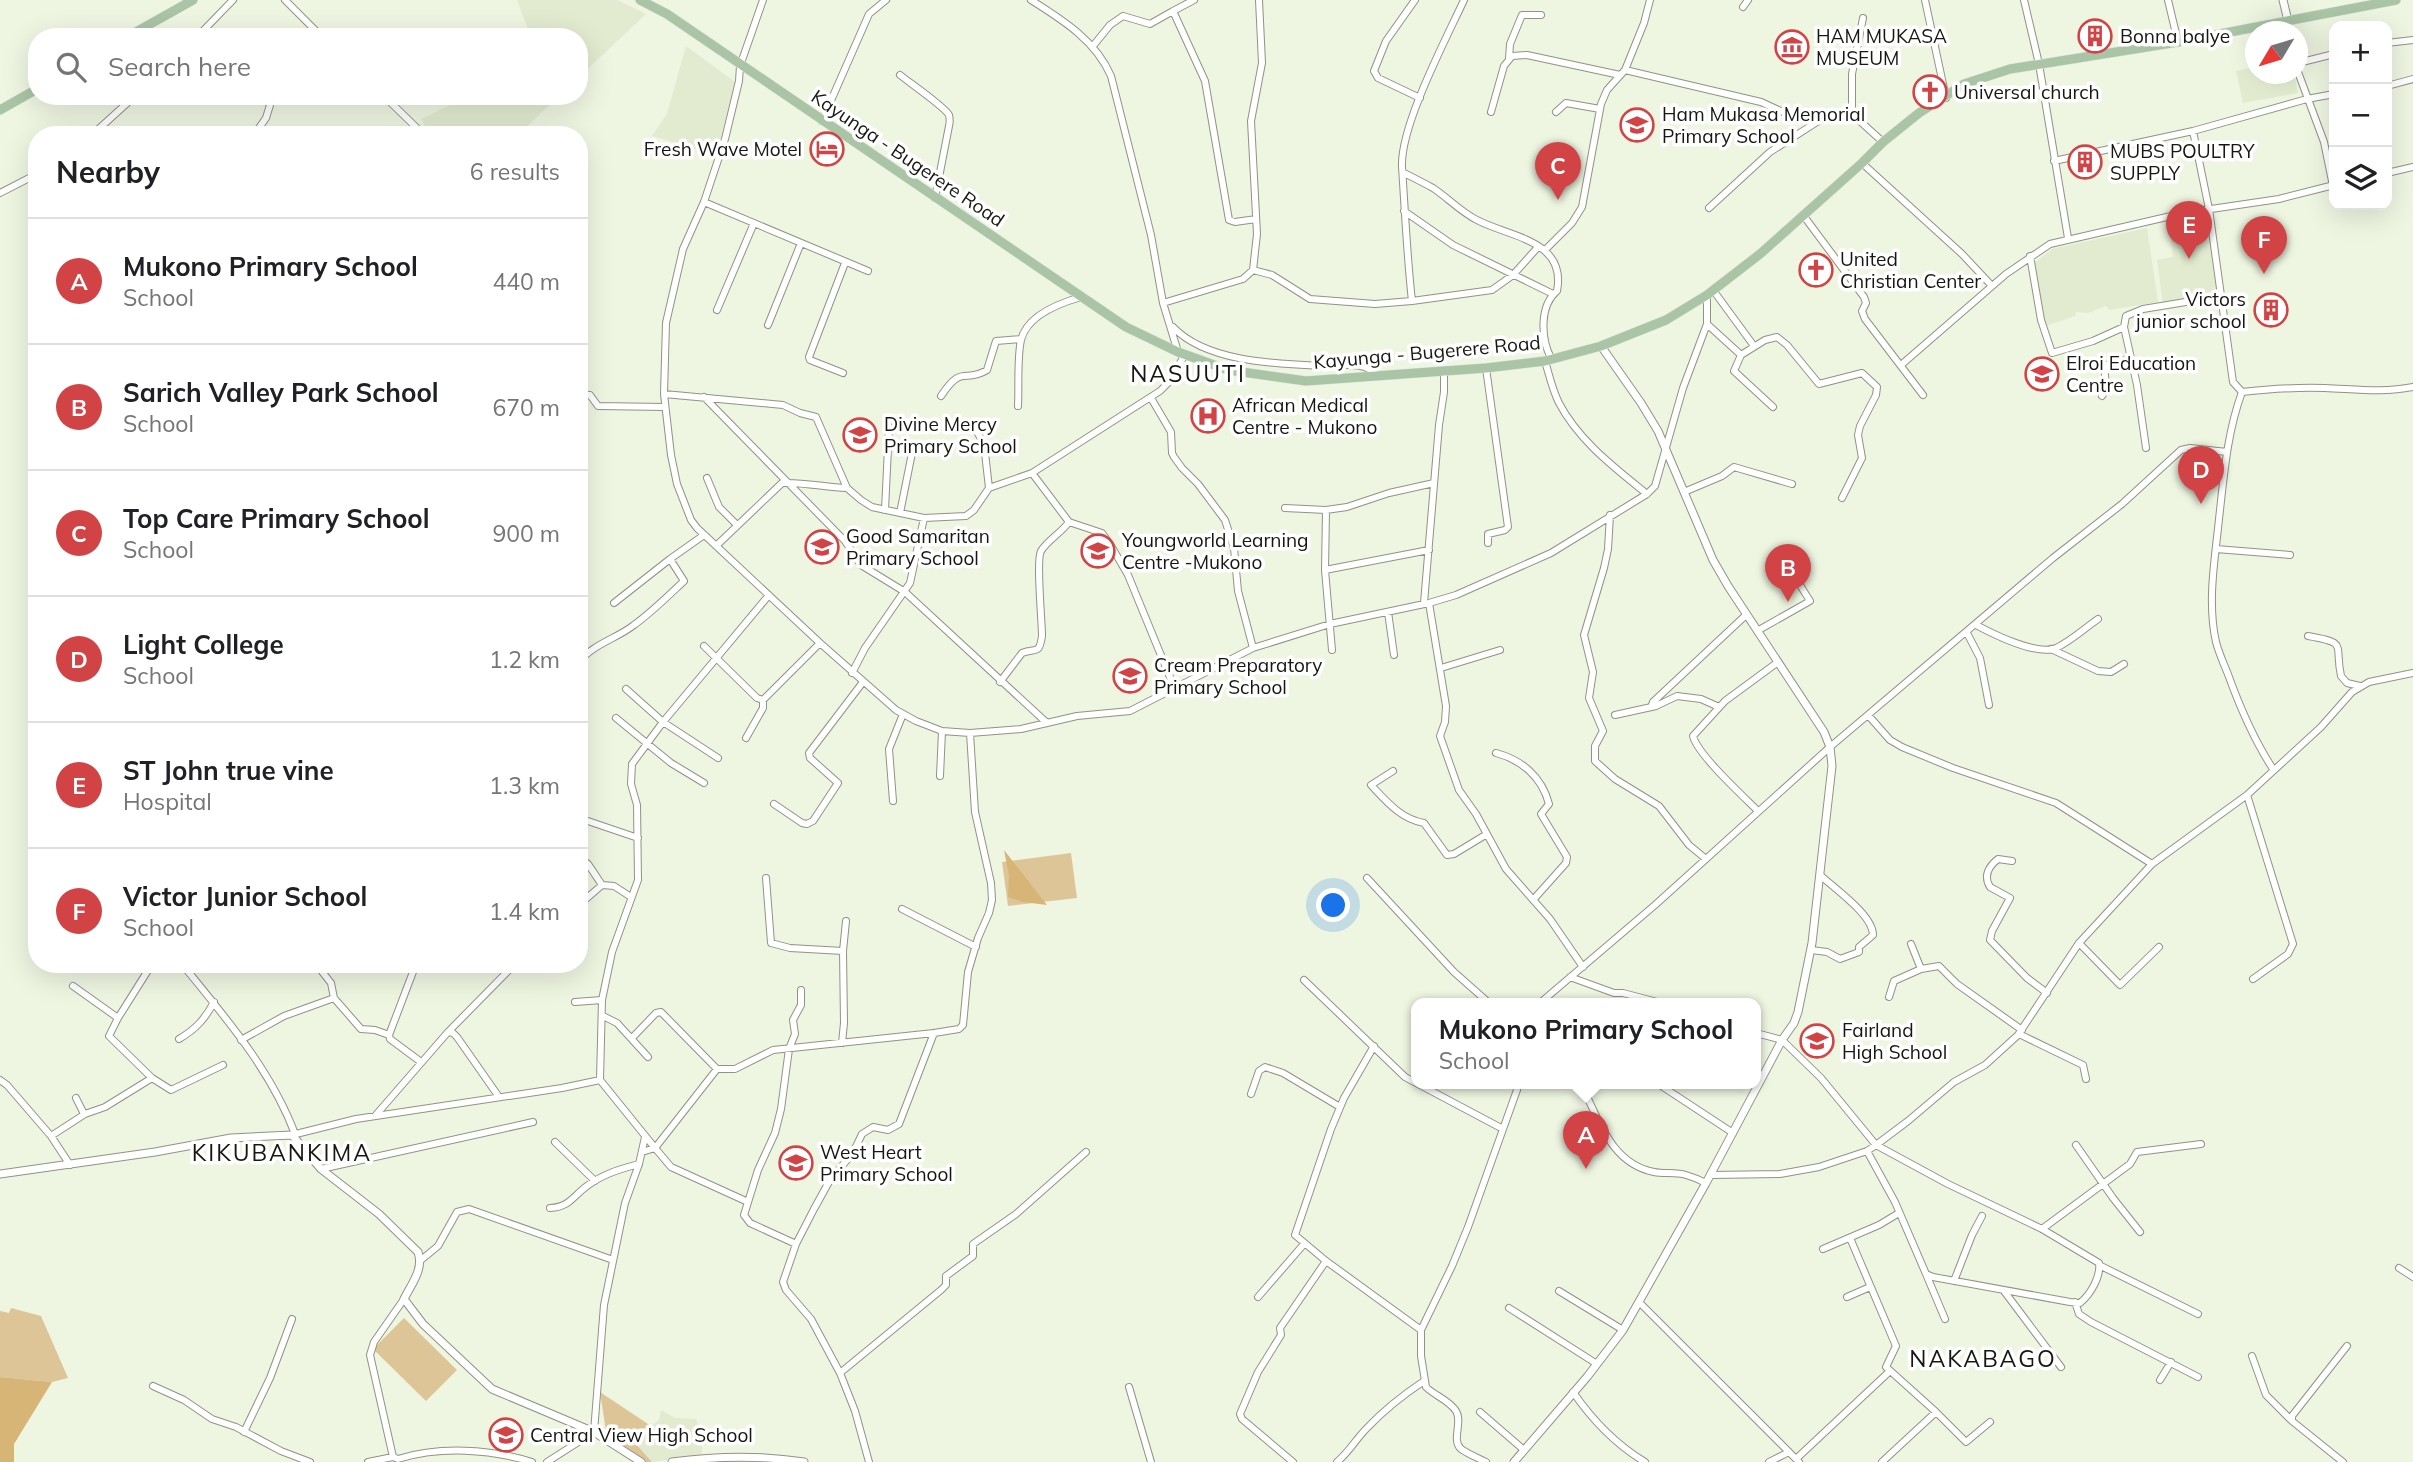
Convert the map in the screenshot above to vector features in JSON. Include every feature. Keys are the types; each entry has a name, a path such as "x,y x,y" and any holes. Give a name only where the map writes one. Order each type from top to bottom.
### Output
{"main road":[{"path":"143,28 193,0"},
{"name":"Kayunga - Bugerere Road","path":"640,0 667,14 1126,327 1182,353 1228,370 1306,381 1486,368 1548,359 1601,346 1666,320 1710,293 1760,254 1883,142 1919,113 1964,84 2010,69 2245,33"},
{"name":"Kayunga - Bugerere Road","path":"2308,22 2396,0"},
{"path":"0,110 28,94"}],"street":[{"path":"207,28 233,0"},
{"path":"285,0 313,28"},
{"path":"763,0 740,66 730,122 704,202 683,249 666,323 664,394 677,484 691,520 704,535 852,673 902,714 942,731 970,733 1021,729 1088,714 1130,711 1253,648 1330,624 1456,595 1564,546 1609,515 1647,494 1658,481 1683,388 1707,324 1710,293"},
{"path":"822,121 869,14 886,0"},
{"path":"1093,47 1110,25 1123,16 1150,23 1194,0"},
{"path":"1163,303 1243,279 1253,270 1256,219 1251,121 1262,63 1259,0"},
{"path":"1415,0 1387,41 1374,71 1378,78 1420,98"},
{"path":"1412,301 1402,167 1420,98 1464,0"},
{"path":"1253,270 1272,275 1310,299 1375,304 1492,290 1572,223 1582,207 1600,109 1607,90 1622,73 1644,23 1650,0"},
{"path":"1743,7 1748,0"},
{"path":"1925,0 1946,98"},
{"path":"2024,0 2039,64 2068,239"},
{"path":"2168,0 2178,42"},
{"path":"2283,0 2287,21"},
{"path":"664,394 783,405 816,417 847,488 872,507 924,518 967,516 989,488 1032,473 1151,398 1171,380 1182,353 1163,303 1151,235 1111,76 1104,59 1093,47 1036,1"},
{"path":"1173,11 1203,74 1230,220 1235,222 1256,219"},
{"path":"1509,60 1510,44 1522,15 1541,15"},
{"path":"1863,18 1852,74 1852,114 1883,142"},
{"path":"2392,42 2413,40"},
{"path":"1491,111 1504,66 1512,56 1527,55 1749,99 1807,118 1822,119 1852,114"},
{"path":"2308,60 2329,55"},
{"path":"900,75 944,108 949,116 950,126 935,198"},
{"path":"2392,85 2413,79"},
{"path":"2302,84 2324,142 2329,166"},
{"path":"2054,161 2193,131 2329,95"},
{"path":"1556,111 1566,103 1600,109"},
{"path":"102,126 125,105"},
{"path":"260,126 269,112 270,105"},
{"path":"393,105 415,126"},
{"path":"1709,208 1770,152 1822,119"},
{"path":"2193,131 2222,296 2233,382 2242,392"},
{"path":"1862,163 1962,254 1992,286"},
{"path":"2392,172 2413,167"},
{"path":"1404,173 1433,188 1478,221 1523,237 1541,249 1558,273 1557,290 1545,311 1543,322 1558,400 1574,425 1610,465 1647,494"},
{"path":"0,193 28,181"},
{"path":"1901,365 1992,286 2050,244 2208,209 2279,199 2329,187"},
{"path":"704,202 868,271"},
{"path":"1405,211 1453,246 1553,294"},
{"path":"1803,215 1864,297 1866,303 1862,314 1923,395"},
{"path":"717,310 754,223"},
{"path":"768,325 801,243"},
{"path":"2030,256 2041,320 2052,353 2093,341 2124,327"},
{"path":"843,373 810,360 809,357 845,263"},
{"path":"1710,293 1754,346"},
{"path":"2146,448 2124,327 2126,316 2134,311 2222,296"},
{"path":"1018,406 1021,339 1028,328 1052,307 1081,297"},
{"path":"1707,324 1741,355"},
{"path":"1171,326 1186,341 1230,356 1292,364 1358,365 1369,367 1378,376"},
{"path":"1773,407 1734,371 1741,355 1773,337 1781,338 1819,384 1862,373 1877,387 1858,435 1862,458 1842,498"},
{"path":"941,396 951,381 959,375 977,374 987,370 996,341 1021,339"},
{"path":"1601,346 1641,403 1665,448 1713,560 1746,615 1812,712 1830,747 1832,766 1811,950 1794,1023 1761,1080"},
{"path":"2102,396 2106,384 2106,365 2131,358"},
{"path":"1486,368 1508,527 1488,534 1488,543"},
{"path":"1444,372 1427,603 1441,668 1446,712 1440,736 1442,745 1460,790 1506,869 1583,967"},
{"path":"2242,392 2289,388 2365,390 2413,387"},
{"path":"2242,392 2232,420 2227,452 2212,614 2216,643 2243,716 2273,769"},
{"path":"588,395 598,406 665,407"},
{"path":"704,397 845,541 861,565 905,592 1047,723"},
{"path":"1151,398 1171,432 1174,457 1219,511 1229,529 1238,591 1253,648"},
{"path":"972,423 985,444 989,488"},
{"path":"885,510 889,427"},
{"path":"900,513 914,448"},
{"path":"1545,998 1706,859 1830,747 2053,558 2122,504 2181,450 2190,448 2227,452"},
{"path":"1684,492 1722,476 1734,467 1792,484"},
{"path":"1032,473 1069,523 1102,533 1110,544 1128,575 1174,687"},
{"path":"707,478 719,507 737,525"},
{"path":"716,546 779,485 807,482 847,488"},
{"path":"1285,508 1326,510 1347,507 1389,493 1434,483"},
{"path":"1326,510 1325,570 1332,650"},
{"path":"1609,515 1606,559 1584,635 1592,672 1589,698 1603,732 1595,746 1595,761 1615,779 1658,806 1689,845 1706,859"},
{"path":"852,673 865,648 905,592 912,576 924,518"},
{"path":"1000,682 1022,653 1036,651 1040,647 1040,553 1069,523"},
{"path":"614,603 704,535"},
{"path":"2216,549 2290,555"},
{"path":"1325,570 1429,550"},
{"path":"588,652 635,625 684,581 670,559"},
{"path":"1757,631 1810,601 1785,561"},
{"path":"748,1202 671,1167 600,1080 602,1000 612,952 638,880 637,805 630,773 632,764 663,722 769,595"},
{"path":"1388,612 1394,655"},
{"path":"1651,707 1653,702 1746,615"},
{"path":"2051,649 2098,619"},
{"path":"1976,625 2027,646 2051,649 2098,671 2111,672 2124,664"},
{"path":"1967,633 1980,658 1989,705"},
{"path":"2308,636 2337,643 2341,676 2347,683 2360,686"},
{"path":"746,738 763,708 764,700 820,643"},
{"path":"704,646 757,698 764,700"},
{"path":"1441,668 1500,650"},
{"path":"1758,811 1694,743 1693,736 1719,707 1778,662"},
{"path":"1711,1175 1780,1174 1819,1167 1867,1151 1876,1145 1954,1082 1984,1065 2020,1032 2079,943 2152,864 2247,795 2321,727 2360,686 2413,673"},
{"path":"774,804 802,823 813,821 838,783 810,758 809,753 863,682"},
{"path":"626,689 663,722 718,758"},
{"path":"1615,715 1651,707 1677,696 1700,699 1719,707"},
{"path":"893,801 889,749 902,714"},
{"path":"1868,716 1890,740 1902,747 1953,768 2056,803 2152,864"},
{"path":"616,718 671,763 704,783"},
{"path":"940,776 942,731"},
{"path":"642,1152 654,1148 711,1074 718,1069 735,1069 766,1052 934,1033 959,1029 963,1025 968,972 992,900 991,883 975,812 970,733"},
{"path":"1496,753 1518,760 1527,767 1545,792 1549,804 1541,814 1566,854 1566,863 1533,900"},
{"path":"1393,771 1371,785 1399,813 1409,820 1424,823 1447,855 1454,854 1488,834"},
{"path":"2247,795 2293,944 2288,954 2253,979"},
{"path":"588,821 638,838"},
{"path":"2012,861 1998,859 1991,865 1987,877 1990,887 2010,898 1990,940 2027,978 2048,993"},
{"path":"588,867 602,885"},
{"path":"1811,950 1827,951 1840,959 1859,952 1859,947 1873,935 1872,925 1863,913 1820,875"},
{"path":"766,878 771,943 792,951 843,951"},
{"path":"1367,878 1454,972 1483,998"},
{"path":"588,897 602,885 614,886 631,897"},
{"path":"902,909 976,947"},
{"path":"842,1043 846,921"},
{"path":"2079,943 2120,985 2159,947"},
{"path":"1911,944 1921,969"},
{"path":"1889,997 1894,981 1921,969 1939,966 1957,984 2020,1032 2083,1065 2086,1079"},
{"path":"146,973 109,1036 152,1078 171,1090 223,1065"},
{"path":"190,973 242,1040 283,1103 293,1135 321,1169 397,1230 418,1252 421,1259 419,1270 404,1298 374,1342 370,1355 393,1457"},
{"path":"323,973 331,983 334,998 361,1029 389,1035 390,1039 421,1062"},
{"path":"389,1035 413,973"},
{"path":"375,1116 448,1032 506,973"},
{"path":"1570,977 1614,993 1642,998"},
{"path":"1304,980 1411,1081"},
{"path":"73,986 118,1018"},
{"path":"796,1244 746,1220 744,1215 758,1170 775,1133 789,1049 795,1034 793,1020 801,1005 801,990"},
{"path":"242,1040 285,1016 334,998"},
{"path":"575,1002 602,1000"},
{"path":"179,1039 193,1031 206,1018 214,1002"},
{"path":"632,1038 656,1013 661,1012 718,1069"},
{"path":"603,1016 610,1018 632,1038 648,1057"},
{"path":"448,1032 453,1032 457,1037 499,1097"},
{"path":"869,1462 855,1411 839,1373 811,1319 786,1290 783,1282 796,1244 830,1180 853,1153 862,1134 873,1127 888,1130 899,1124 934,1033"},
{"path":"1761,1034 1782,1040 1821,1078 1876,1145 1948,1184 2042,1228 2088,1255 2101,1266 2198,1314"},
{"path":"1374,1046 1340,1107 1295,1228 1296,1238 1420,1330"},
{"path":"1251,1094 1259,1071 1265,1068 1283,1073 1340,1107"},
{"path":"51,1136 84,1114 105,1107 152,1078"},
{"path":"0,1080 51,1136 70,1165"},
{"path":"1,1172 70,1165 231,1138 293,1135 375,1116 600,1080"},
{"path":"1426,1089 1503,1129"},
{"path":"1486,1462 1460,1448 1457,1444 1457,1412 1448,1402 1429,1390 1424,1381 1420,1330 1452,1266 1517,1089"},
{"path":"1583,1089 1598,1123 1621,1154 1646,1170 1686,1175 1706,1183"},
{"path":"1666,1089 1733,1133"},
{"path":"1514,1462 1598,1364 1623,1330 1756,1089"},
{"path":"76,1098 84,1114"},
{"path":"321,1169 533,1122"},
{"path":"594,1432 604,1305 625,1203 645,1137"},
{"path":"555,1142 595,1181"},
{"path":"2042,1228 2130,1164 2137,1152 2201,1144"},
{"path":"2076,1146 2140,1231"},
{"path":"1867,1151 1899,1213 1945,1319"},
{"path":"839,1373 941,1290 946,1285 946,1276 973,1256 973,1244 1016,1214 1086,1152"},
{"path":"550,1208 562,1207 595,1181 617,1169 639,1164"},
{"path":"421,1259 438,1245 457,1212 469,1209 613,1260"},
{"path":"1823,1249 1879,1226 1899,1213"},
{"path":"1954,1281 1982,1216"},
{"path":"1850,1238 1896,1346 1886,1367 1950,1423 1966,1443 1990,1422"},
{"path":"1258,1297 1304,1244"},
{"path":"1293,1462 1249,1425 1240,1414 1258,1372 1281,1335 1280,1328 1326,1261"},
{"path":"1926,1274 2004,1291 2080,1303 2090,1292 2101,1266"},
{"path":"2399,1268 2413,1277"},
{"path":"1847,1297 1870,1287"},
{"path":"2004,1291 2061,1367"},
{"path":"1559,1292 1623,1330"},
{"path":"404,1298 423,1324 492,1389 594,1432 641,1462"},
{"path":"2075,1302 2079,1314 2091,1322 2197,1377"},
{"path":"1640,1303 1797,1461 1890,1371"},
{"path":"1509,1308 1598,1364"},
{"path":"244,1432 270,1378 292,1319"},
{"path":"2292,1421 2298,1405 2347,1346"},
{"path":"2252,1356 2266,1395 2292,1421 2343,1462"},
{"path":"2160,1380 2171,1362"},
{"path":"1337,1462 1349,1452 1363,1431 1384,1410 1424,1381"},
{"path":"153,1386 184,1400 212,1419 310,1462"},
{"path":"1129,1387 1151,1462"},
{"path":"1573,1392 1605,1432 1645,1462"},
{"path":"1480,1412 1524,1450"},
{"path":"1882,1462 1936,1412"},
{"path":"547,1462 594,1432"},
{"path":"368,1462 460,1450 516,1457 532,1462"},
{"path":"1769,1462 1789,1452"},
{"path":"671,1462 771,1457 799,1462"}],"shaded area":[{"path":"517,0 617,0 646,14 588,69 588,28 528,28"},
{"path":"686,46 735,82 716,155 652,136 667,114"},
{"path":"2245,69 2245,84 2296,84 2298,93 2243,103 2236,71"},
{"path":"450,105 550,105 527,126 425,126 421,119"},
{"path":"2208,215 2218,298 2163,304 2157,260 2173,257 2168,219"},
{"path":"2147,228 2158,302 2109,310 2106,306 2088,313 2076,312 2075,316 2045,326 2033,264 2052,249"},
{"path":"1004,850 1047,905 1008,897 1009,876"},
{"path":"1071,853 1077,898 1008,906 1002,862"},
{"path":"11,1308 41,1316 68,1378 52,1382 0,1377 0,1311 9,1313"},
{"path":"404,1318 457,1370 426,1401 373,1349"},
{"path":"0,1377 52,1382 14,1444 14,1462 0,1462"},
{"path":"600,1392 651,1426 627,1434 652,1462 645,1462 607,1438"},
{"path":"661,1410 675,1418 696,1419 702,1435 702,1455 652,1462 627,1434 651,1426 659,1420"}],"place":[{"name":"Bonna balye","path":"2095,36"},
{"name":"HAM MUKASA MUSEUM","path":"1792,47"},
{"name":"Universal church","path":"1930,92"},
{"name":"Ham Mukasa Memorial Primary School","path":"1637,125"},
{"name":"Fresh Wave Motel","path":"827,149"},
{"name":"MUBS POULTRY SUPPLY","path":"2085,162"},
{"name":"Top Care Primary School","path":"1558,200"},
{"name":"ST John true vine","path":"2189,259"},
{"name":"United Christian Center","path":"1816,270"},
{"name":"Victor Junior School","path":"2264,274"},
{"name":"Victors junior school","path":"2271,310"},
{"name":"Elroi Education Centre","path":"2042,374"},
{"name":"African Medical Centre - Mukono","path":"1208,416"},
{"name":"Divine Mercy Primary School","path":"860,435"},
{"name":"Light College","path":"2201,504"},
{"name":"Good Samaritan Primary School","path":"822,547"},
{"name":"Youngworld Learning Centre -Mukono","path":"1098,551"},
{"name":"Sarich Valley Park School","path":"1788,602"},
{"name":"Cream Preparatory Primary School","path":"1130,676"},
{"name":"Fairland High School","path":"1817,1041"},
{"name":"West Heart Primary School","path":"796,1163"},
{"name":"Mukono Primary School","path":"1586,1169"},
{"name":"Central View High School","path":"506,1435"}],"district":[{"name":"NASUUTI","path":"1188,373"},
{"name":"KIKUBANKIMA","path":"282,1152"},
{"name":"NAKABAGO","path":"1983,1358"}]}
